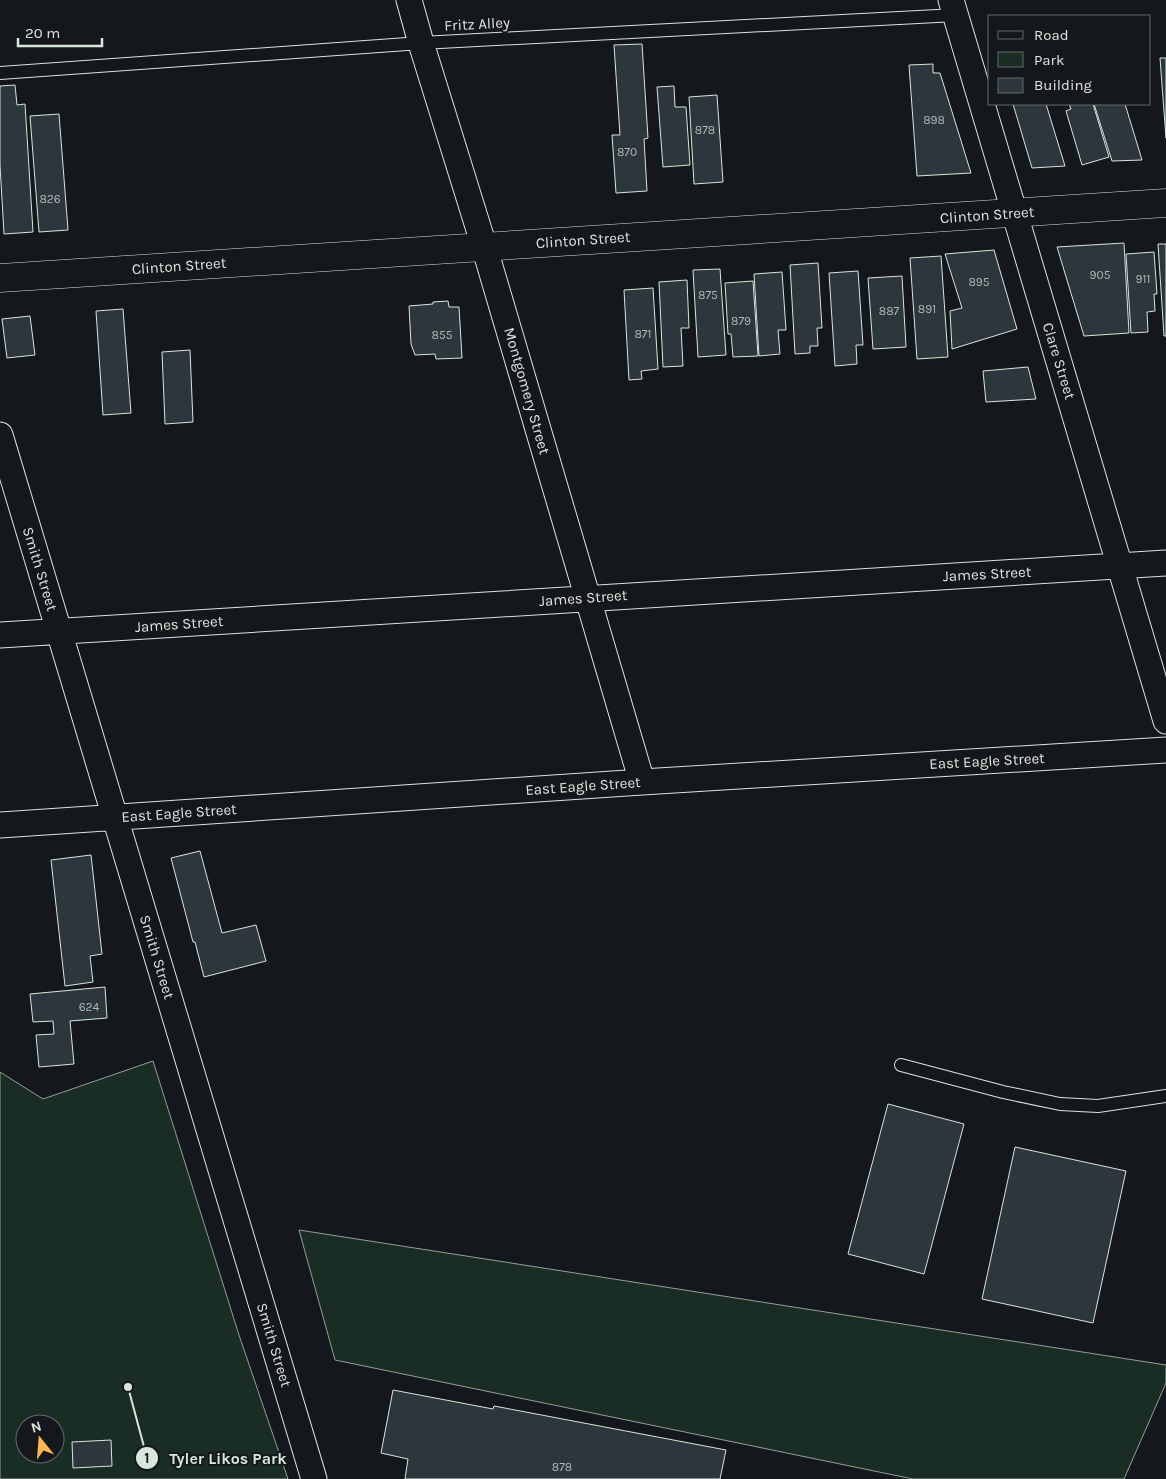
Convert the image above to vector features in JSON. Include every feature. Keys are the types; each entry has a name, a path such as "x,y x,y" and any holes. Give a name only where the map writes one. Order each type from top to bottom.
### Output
{"main road":[{"name":"Clinton Street","path":"0,278 1166,203"}],"street":[{"name":"Montgomery Street","path":"409,0 484,246 642,782"},
{"name":"Clare Street","path":"953,8 1166,721"},
{"name":"Smith Street","path":"0,435 314,1479"},
{"name":"James Street","path":"0,635 1166,563"},
{"name":"East Eagle Street","path":"0,825 642,782 1166,750"}],"lane":[{"name":"Fritz Alley","path":"0,73 953,8"},
{"path":"901,1065 1003,1092 1060,1104 1098,1106 1166,1096"}],"green space":[{"path":"153,1061 239,1335 288,1479 0,1479 0,1072 43,1099"},
{"path":"299,1230 1166,1365 1166,1383 1124,1479 913,1479 335,1360"}],"building":[{"path":"642,44 648,138 644,139 647,191 616,193 612,135 620,135 614,45"},
{"path":"1160,58 1166,58 1166,138"},
{"path":"933,64 933,73 940,73 971,173 917,176 909,65"},
{"path":"15,85 17,105 25,104 33,232 4,234 0,165 0,86"},
{"path":"674,86 675,107 686,107 690,165 663,167 657,87"},
{"path":"717,95 723,182 694,184 689,97"},
{"path":"1013,105 1046,105 1065,166 1032,168"},
{"path":"1069,105 1093,105 1109,157 1082,165 1066,111 1071,109"},
{"path":"1094,105 1125,105 1142,160 1112,161"},
{"path":"59,114 68,230 39,232 30,116"},
{"path":"1124,243 1129,333 1084,336 1057,247"},
{"path":"1158,244 1166,244 1166,336 1164,336"},
{"path":"994,250 1017,329 952,349 950,311 962,308 945,254"},
{"path":"1154,252 1157,294 1154,294 1155,311 1147,312 1148,332 1131,333 1126,254"},
{"path":"941,256 948,357 917,359 910,258"},
{"path":"818,263 822,328 817,328 818,346 810,346 810,353 795,354 790,265"},
{"path":"720,269 726,355 698,357 693,270"},
{"path":"858,271 863,345 856,345 857,364 835,366 829,273"},
{"path":"782,272 786,330 778,330 780,354 759,356 754,274"},
{"path":"902,276 906,347 873,349 868,278"},
{"path":"687,280 689,328 681,328 683,366 663,367 659,282"},
{"path":"753,281 758,356 733,357 731,334 728,334 725,283"},
{"path":"653,288 658,369 641,371 642,379 629,380 624,290"},
{"path":"448,301 449,307 459,307 462,358 436,359 435,354 415,355 411,344 409,306"},
{"path":"123,309 131,413 103,415 96,311"},
{"path":"30,316 35,355 7,358 2,319"},
{"path":"190,350 193,422 165,424 162,352"},
{"path":"1028,367 1036,399 986,402 983,371"},
{"path":"200,851 222,933 256,925 266,961 204,977 171,858"},
{"path":"91,855 102,954 90,956 93,982 65,986 51,860"},
{"path":"105,987 107,1018 70,1021 74,1064 39,1067 36,1035 54,1034 53,1021 33,1022 30,994"},
{"path":"888,1104 964,1124 924,1274 848,1254"},
{"path":"1015,1147 1126,1171 1093,1323 982,1299"},
{"path":"393,1390 493,1409 494,1406 726,1450 720,1479 405,1479 408,1459 381,1453"},
{"path":"111,1440 112,1466 73,1468 72,1442"}],"place":[{"name":"Tyler Likos Park","path":"128,1387"}]}
